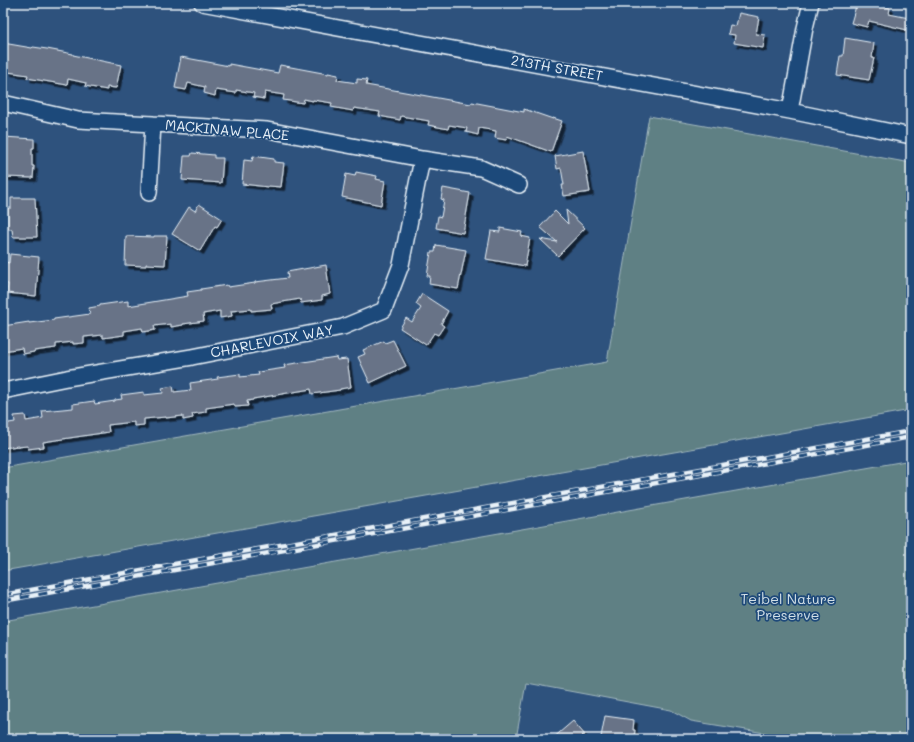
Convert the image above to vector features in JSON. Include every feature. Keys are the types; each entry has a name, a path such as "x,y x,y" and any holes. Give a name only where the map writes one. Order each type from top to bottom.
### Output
{"street":[{"name":"213TH STREET","path":"202,3 790,111 911,136"},
{"path":"790,111 811,3"},
{"name":"MACKINAW PLACE","path":"3,103 78,120 267,130 422,159 480,168 519,185"},
{"path":"149,192 153,124"},
{"name":"CHARLEVOIX WAY","path":"3,391 67,378 192,357 343,327 384,310 401,265 422,159"}],"green space":[{"path":"649,116 911,163 911,410 3,571 3,468 607,362"},
{"name":"Teibel Nature Preserve","path":"911,460 911,739 817,739 797,735 796,738 691,721 671,710 526,683 516,739 3,739 3,621"}],"building":[{"path":"861,3 887,3 886,7 890,8 889,14 909,18 907,30 869,21 867,27 851,23 856,6 859,7"},
{"path":"739,13 759,17 756,34 765,35 763,48 734,43 735,35 728,34 730,25 736,26"},
{"path":"845,38 874,43 872,58 874,58 869,80 837,75 840,56 843,56"},
{"path":"3,43 47,49 121,65 116,88 107,87 107,90 85,86 86,83 68,79 67,85 27,78 28,75 8,72 8,69 3,67"},
{"path":"181,57 278,73 280,65 328,73 338,75 337,80 357,83 357,79 367,80 366,85 471,104 472,102 524,112 524,109 562,121 551,152 507,136 506,140 495,138 496,131 479,128 478,135 466,132 467,128 449,125 448,129 428,125 429,121 401,116 400,120 379,116 380,112 354,108 353,111 331,107 332,103 304,99 303,103 283,100 284,95 265,92 264,99 253,97 254,93 236,90 236,93 216,90 215,96 204,93 205,87 188,83 186,90 175,88"},
{"path":"4,137 34,139 34,148 32,148 32,166 34,166 33,178 4,177"},
{"path":"583,151 590,192 564,196 561,168 557,169 555,156"},
{"path":"192,153 214,155 214,158 223,158 221,183 182,180 184,156 191,156"},
{"path":"253,156 274,159 274,162 284,163 281,187 242,184 244,160 252,161"},
{"path":"356,172 377,176 376,179 385,181 381,205 342,197 346,174 355,176"},
{"path":"443,188 470,193 463,233 436,228 438,216 441,217 444,200 441,199"},
{"path":"11,198 35,198 37,237 13,237 12,229 8,229 8,208 11,208"},
{"path":"199,204 222,219 217,227 215,226 200,251 172,234 189,207 195,211"},
{"path":"566,210 585,228 558,256 540,239 557,242 540,227 555,211 568,224"},
{"path":"500,228 522,232 521,236 530,238 525,266 486,259 491,231 500,232"},
{"path":"126,236 167,236 165,265 125,265"},
{"path":"436,245 466,250 458,289 429,284 430,276 427,276 431,252 435,252"},
{"path":"10,254 39,257 36,296 7,293 8,284 3,283 6,262 9,263"},
{"path":"326,265 330,294 322,296 322,300 301,303 300,299 271,304 272,309 231,311 232,316 220,318 220,311 203,314 204,321 171,327 171,324 154,326 155,330 143,332 142,328 124,331 124,335 103,338 103,335 84,337 84,343 73,344 73,342 56,344 56,348 23,354 22,348 3,351 3,326 90,314 89,308 100,305 128,301 128,306 188,296 187,292 201,289 227,285 228,287 288,278 287,272"},
{"path":"422,294 448,311 441,324 444,326 438,335 434,333 426,345 400,328 406,318 412,322 421,308 416,304"},
{"path":"393,340 406,366 370,383 358,357 365,354 363,350 384,341 385,343"},
{"path":"336,357 337,360 347,359 351,387 312,394 311,389 253,399 247,401 248,406 235,407 234,404 206,408 206,412 192,414 193,418 183,420 183,416 166,417 144,419 144,425 134,426 134,422 108,425 109,432 43,442 44,447 28,449 27,446 18,446 3,448 3,424 15,422 14,416 25,415 26,421 43,418 42,411 73,408 73,404 94,401 95,404 115,401 122,399 121,395 144,392 144,395 163,393 162,388 173,386 174,392 191,390 190,383 240,374 240,377 259,375 258,372 285,368 284,365"},
{"path":"605,716 634,720 634,739 614,739 601,737"},
{"path":"573,721 585,735 582,735 586,739 552,739"}],"railway":[{"path":"3,595 911,431"},
{"path":"3,601 911,437"}]}
